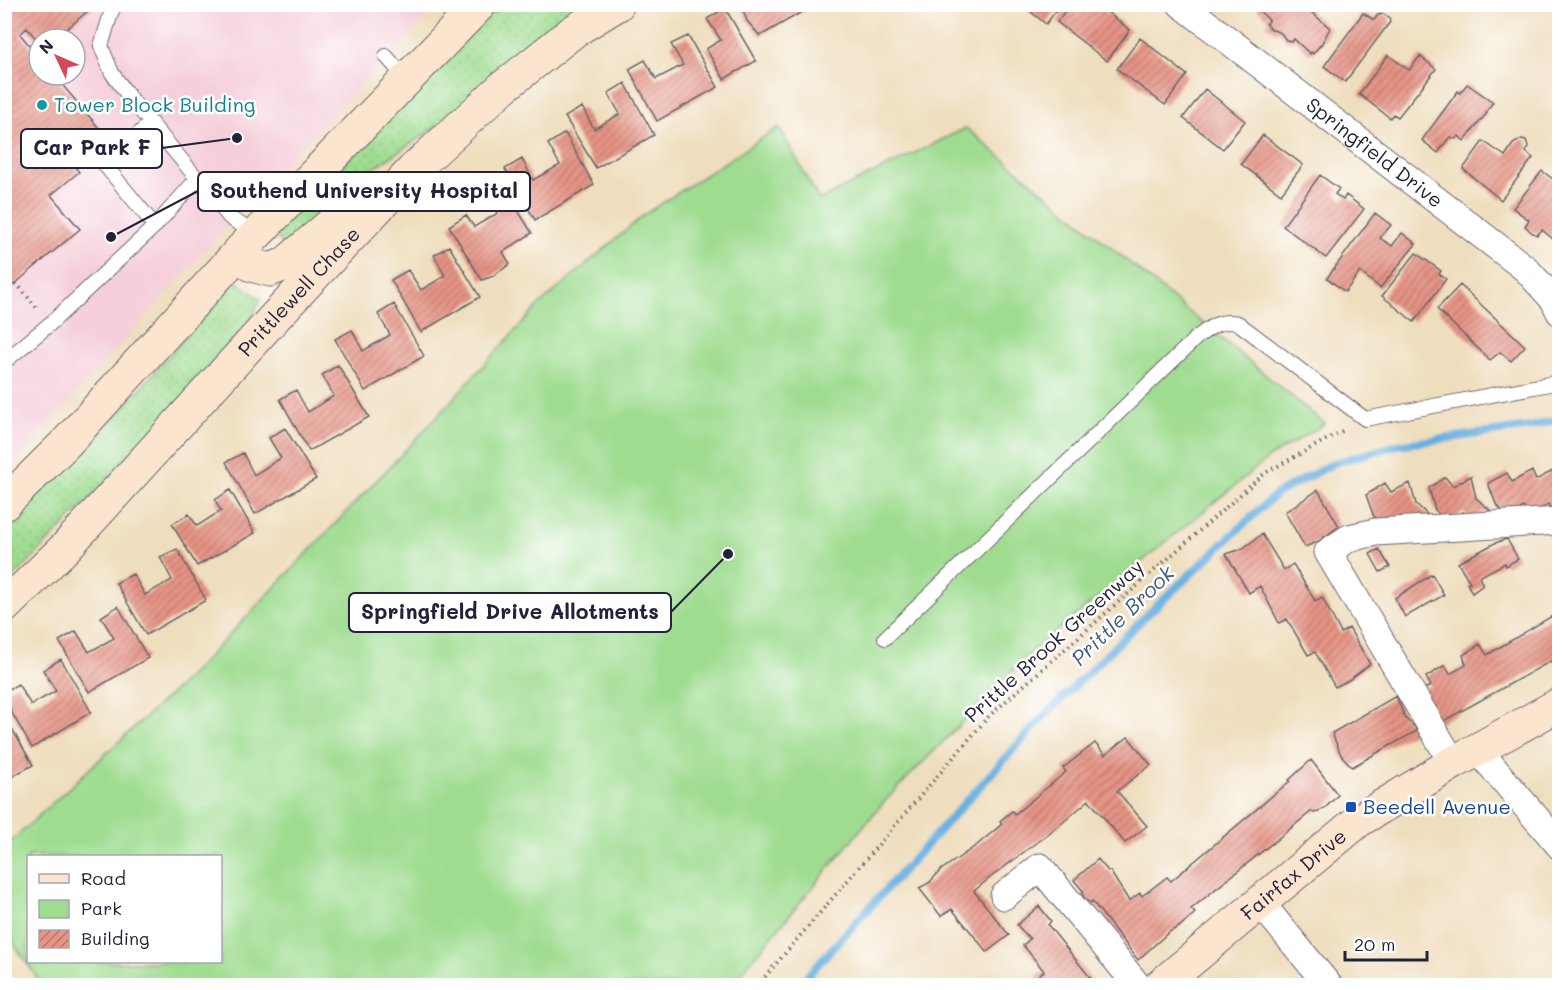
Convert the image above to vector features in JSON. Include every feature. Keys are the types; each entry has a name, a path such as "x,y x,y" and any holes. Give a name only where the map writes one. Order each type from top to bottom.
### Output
{"street":[{"path":"4,504 67,442 242,234 396,68 480,4"},
{"name":"Prittlewell Chase","path":"4,607 66,547 274,318 413,170 502,88 574,31 618,4"},
{"name":"Springfield Drive","path":"1181,4 1526,269 1554,300 1560,312"},
{"path":"242,234 252,265 270,270 285,264 336,220 413,170"},
{"path":"274,318 282,303 284,288 278,267"},
{"path":"1560,521 1376,532 1349,538 1328,552 1465,756 1560,846"},
{"name":"Fairfax Drive","path":"1160,986 1358,821 1465,756 1560,704"},
{"path":"1004,896 1040,867 1138,986"},
{"path":"1260,902 1329,986"}],"lane":[{"path":"117,4 112,10 101,46 112,73 242,234"},
{"path":"151,123 104,164 155,226"},
{"path":"4,362 51,323 155,226 197,179"},
{"path":"885,638 1196,338 1212,326 1229,321 1238,323 1365,419 1560,382"}],"path":[{"path":"16,283 51,323"},
{"name":"Prittle Brook Greenway","path":"757,986 989,716 1265,473 1365,419"}],"shaded area":[{"path":"5,5 437,5 269,180 5,473"}],"green space":[{"path":"505,5 595,5 445,121 371,170 286,250 276,235 479,22"},
{"path":"779,127 819,200 966,128 1325,424 1271,456 1030,653 882,804 731,985 42,985 5,931 5,847 191,675 419,436 539,305 645,214"},
{"path":"235,280 261,300 245,330 110,478 5,586 5,528 98,437"}],"building":[{"name":"Tower Block Building","path":"4,4 96,4 69,27 27,27 20,34 27,42 27,87 64,87 104,134 71,162 79,172 51,195 80,229 4,293"},
{"path":"741,4 816,4 760,36 747,21"},
{"path":"1021,4 1061,4 1046,24"},
{"path":"1070,4 1097,4 1130,30 1107,61 1057,22"},
{"path":"1252,4 1316,4 1311,12 1330,28 1322,43 1313,54 1311,52 1310,54 1294,39 1292,42 1286,40 1281,33 1271,29 1266,24 1269,20"},
{"path":"725,8 756,61 724,79 706,49 721,40 707,19"},
{"path":"1363,13 1374,20 1378,15 1383,14 1389,17 1390,22 1345,82 1324,66"},
{"path":"688,36 718,87 657,121 629,69 645,60 656,79 683,65 671,44"},
{"path":"1140,38 1187,75 1165,105 1117,69"},
{"path":"1388,55 1409,70 1420,56 1436,69 1398,117 1393,114 1390,118 1359,94"},
{"path":"625,83 654,135 596,168 565,117 582,107 594,129 620,114 608,93"},
{"path":"1467,84 1493,102 1464,141 1459,136 1456,139 1450,137 1438,153 1422,140 1458,91 1460,93"},
{"path":"1205,89 1245,121 1223,149 1183,118"},
{"path":"565,133 594,185 535,220 505,169 522,159 533,180 560,165 548,144"},
{"path":"1263,135 1303,165 1281,194 1241,164"},
{"path":"1521,139 1526,140 1528,146 1526,152 1533,158 1501,200 1463,169 1483,141 1505,156 1513,144"},
{"path":"1542,171 1560,184 1558,243 1542,230 1537,235 1531,232 1525,226 1529,220 1513,208"},
{"path":"1320,175 1339,189 1335,194 1343,200 1346,195 1364,209 1326,258 1283,226"},
{"path":"506,191 532,233 503,252 510,264 493,276 482,280 449,226 466,215 474,227 498,213 491,201"},
{"path":"1375,213 1391,225 1380,238 1392,246 1402,233 1416,244 1380,288 1360,272 1345,292 1327,278"},
{"path":"449,246 480,297 421,332 391,280 408,270 421,290 445,276 434,255"},
{"path":"1416,253 1441,271 1439,274 1446,279 1414,322 1382,296"},
{"path":"1460,285 1525,346 1511,361 1500,352 1490,360 1437,309"},
{"path":"394,304 424,356 365,391 335,339 352,330 363,351 390,335 378,314"},
{"path":"338,365 369,417 309,451 280,399 296,390 308,412 334,396 322,375"},
{"path":"285,428 316,479 255,514 226,462 243,453 254,475 281,458 269,438"},
{"path":"1556,469 1560,481 1560,512 1555,514 1548,504 1531,516 1523,507 1508,517 1496,504 1488,483 1507,473 1512,482 1532,471 1536,480"},
{"path":"1471,476 1476,498 1490,510 1470,520 1463,512 1447,522 1435,510 1429,488 1445,477 1453,486"},
{"path":"1385,483 1391,492 1410,483 1416,504 1430,517 1386,528 1374,517 1366,495"},
{"path":"230,490 255,533 197,566 172,524 189,514 197,526 221,511 215,500"},
{"path":"1318,490 1339,526 1319,541 1305,547 1285,512"},
{"path":"1262,534 1284,570 1293,564 1315,601 1322,597 1341,633 1349,628 1370,664 1349,680 1335,687 1315,652 1308,655 1287,619 1279,623 1260,586 1249,593 1226,554 1242,549"},
{"path":"1507,539 1518,559 1506,566 1505,563 1479,577 1483,585 1472,593 1467,583 1470,582 1458,563"},
{"path":"177,549 206,600 146,635 116,583 133,574 145,595 172,580 160,557"},
{"path":"1379,549 1390,567 1380,572 1370,554"},
{"path":"1432,574 1444,595 1405,617 1395,598"},
{"path":"118,606 148,658 89,692 59,641 76,631 89,652 114,638 101,617"},
{"path":"1552,616 1560,633 1560,656 1440,723 1421,690 1431,686 1426,677 1445,665 1450,674 1466,665 1463,655 1480,644 1487,655"},
{"path":"61,659 91,712 32,748 4,699 4,692 18,684 31,705 56,691 43,670"},
{"path":"1396,696 1405,718 1418,730 1352,767 1341,755 1332,733"},
{"path":"4,715 33,765 4,781"},
{"path":"1128,737 1151,765 1117,791 1147,826 1125,843 1089,800 991,877 974,891 1009,935 987,952 952,909 941,916 919,888 929,883 941,870 977,845 1002,824 1000,821 1012,811 1015,814 1066,772 1063,768 1095,743 1105,755"},
{"path":"1311,760 1338,795 1325,808 1314,813 1312,811 1191,909 1195,913 1179,927 1169,932 1138,960 1092,901 1091,903 1085,899 1082,893 1084,892 1074,880 1098,859 1110,871 1129,901 1140,893 1142,896 1167,877 1171,881 1290,781"},
{"path":"1039,906 1051,921 1048,925 1097,986 1033,986 1039,980 1036,977 1044,971 1023,945 1030,939 1017,925"}],"waterway":[{"name":"Prittle Brook","path":"798,986 1042,718 1148,614 1276,494 1334,463 1397,445 1530,427 1560,419"}],"place":[{"name":"Tower Block Building","path":"42,105"},
{"name":"Car Park F","path":"237,138"},
{"name":"Southend University Hospital","path":"111,237"},
{"name":"Springfield Drive Allotments","path":"728,554"},
{"name":"Beedell Avenue","path":"1351,807"}]}
